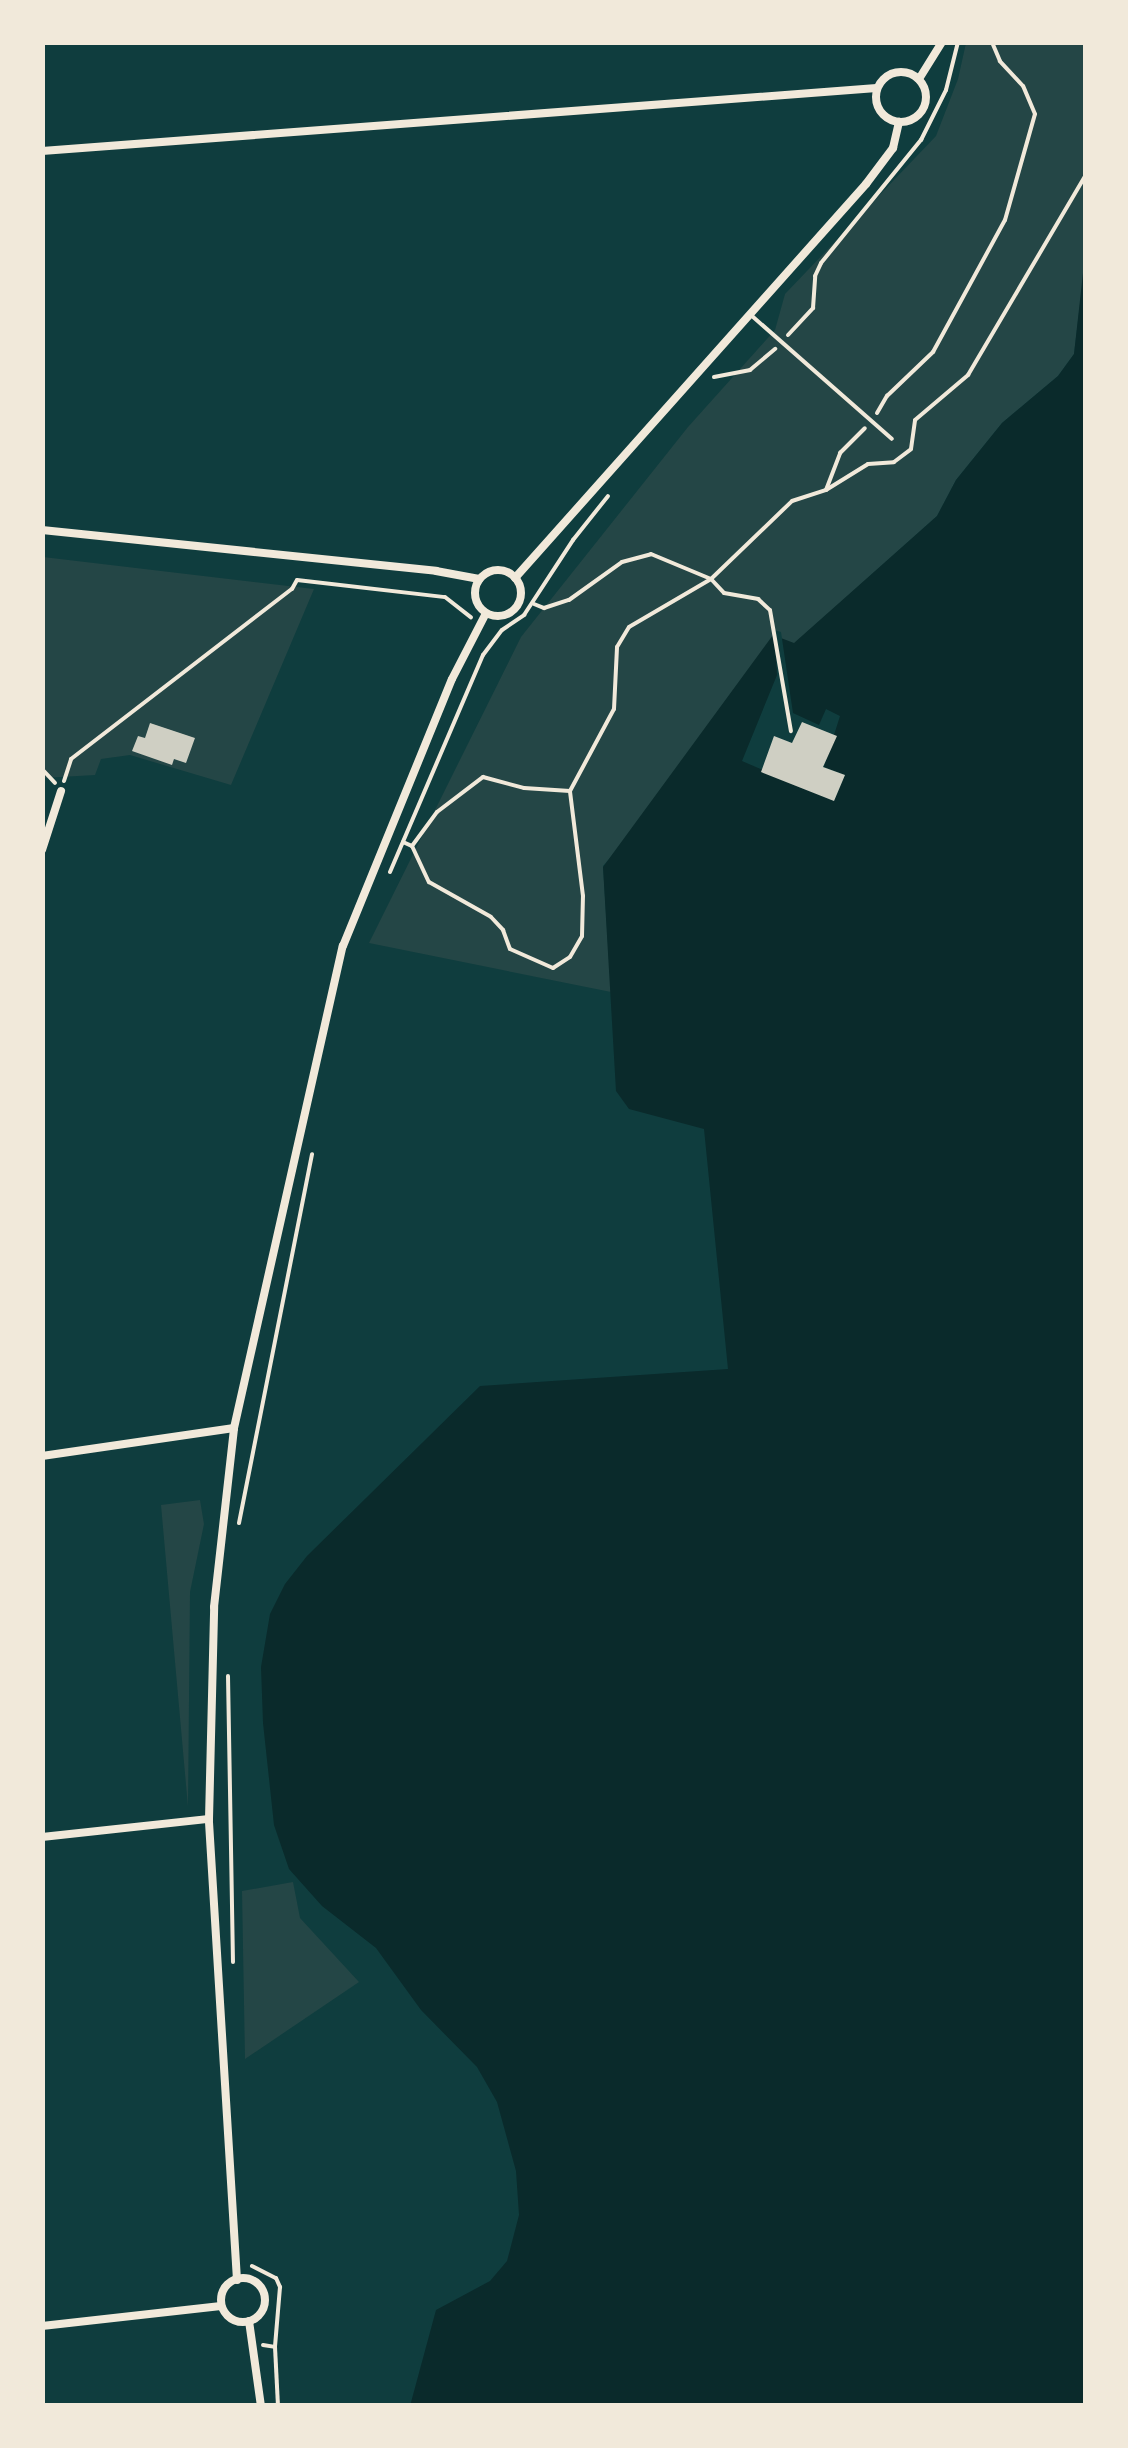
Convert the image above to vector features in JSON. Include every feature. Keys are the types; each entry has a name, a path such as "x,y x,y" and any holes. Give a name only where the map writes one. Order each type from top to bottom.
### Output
{"street":[{"path":"918,79 942,42"},
{"path":"42,151 877,88 895,72 918,79 926,93 924,108 914,119 899,122 880,111 877,88"},
{"path":"515,578 882,165 893,148 899,122"},
{"path":"42,530 416,569 479,580"},
{"path":"496,570 515,578 520,598 513,610 500,616 486,613 474,594 479,580 496,570"},
{"path":"237,2280 210,1819 214,1608 234,1428 343,946 452,679 486,613"},
{"path":"42,850 61,791"},
{"path":"42,1456 234,1428"},
{"path":"42,1837 210,1819"},
{"path":"251,2278 264,2290 264,2304 250,2320 230,2321 220,2306 223,2294 237,2280 251,2278"},
{"path":"42,2326 220,2306"},
{"path":"250,2320 261,2406"}],"lane":[{"path":"748,313 892,439"}],"path":[{"path":"708,380 720,373 750,370 813,308 815,276 821,264 921,140 946,90 958,42"},
{"path":"826,490 840,453 873,421 887,396 932,352 1005,220 1035,114 1023,86 1000,61 992,42"},
{"path":"390,837 412,846 429,882 459,897 472,910 491,917 503,930 510,949 553,968 570,958 582,936 577,835 570,791 614,709 616,647 629,627 711,579 792,501 826,490 868,464 894,462 911,449 915,420 968,376 1086,175"},
{"path":"387,878 483,655 502,630 533,603 573,540 609,496"},
{"path":"533,603 544,608 569,600 622,562 651,554 711,579 724,593 758,598 770,610 791,731"},
{"path":"61,791 70,759 292,589 297,580 446,597 481,623 502,630"},
{"path":"412,846 436,812 483,777 524,788 570,791"},
{"path":"238,1529 314,1140"},
{"path":"228,1668 234,1978"},
{"path":"247,2261 254,2270 276,2278 280,2287 275,2347 278,2406"},
{"path":"256,2344 275,2347"}],"shaded area":[{"path":"966,43 1085,43 1086,255 1074,354 1058,376 1002,423 956,480 937,516 794,644 603,866 611,992 369,943 521,637 688,427 775,330 785,294 936,136 958,79"},
{"path":"1085,255 1085,2405 410,2406 436,2310 490,2281 507,2261 519,2215 516,2171 497,2102 477,2067 421,2010 376,1948 322,1906 289,1869 274,1825 263,1723 261,1667 270,1614 285,1584 307,1556 480,1386 728,1369 704,1129 629,1109 616,1091 603,867 773,635 794,643 937,516 956,480 1002,423 1058,376 1074,354"},
{"path":"43,557 314,589 231,785 130,755 101,759 95,775 43,778"},
{"path":"200,1500 204,1524 190,1592 188,1807 161,1505"},
{"path":"293,1882 300,1918 359,1982 245,2059 242,1891"}],"pier":[{"path":"774,630 781,632 793,713 819,725 826,709 840,716 824,767 845,775 834,801 742,761 777,675"}],"building":[{"path":"802,722 837,736 823,767 845,775 834,801 761,772 774,736 792,743"},
{"path":"150,723 195,738 186,763 174,759 172,765 132,751 138,736 145,738"}]}
